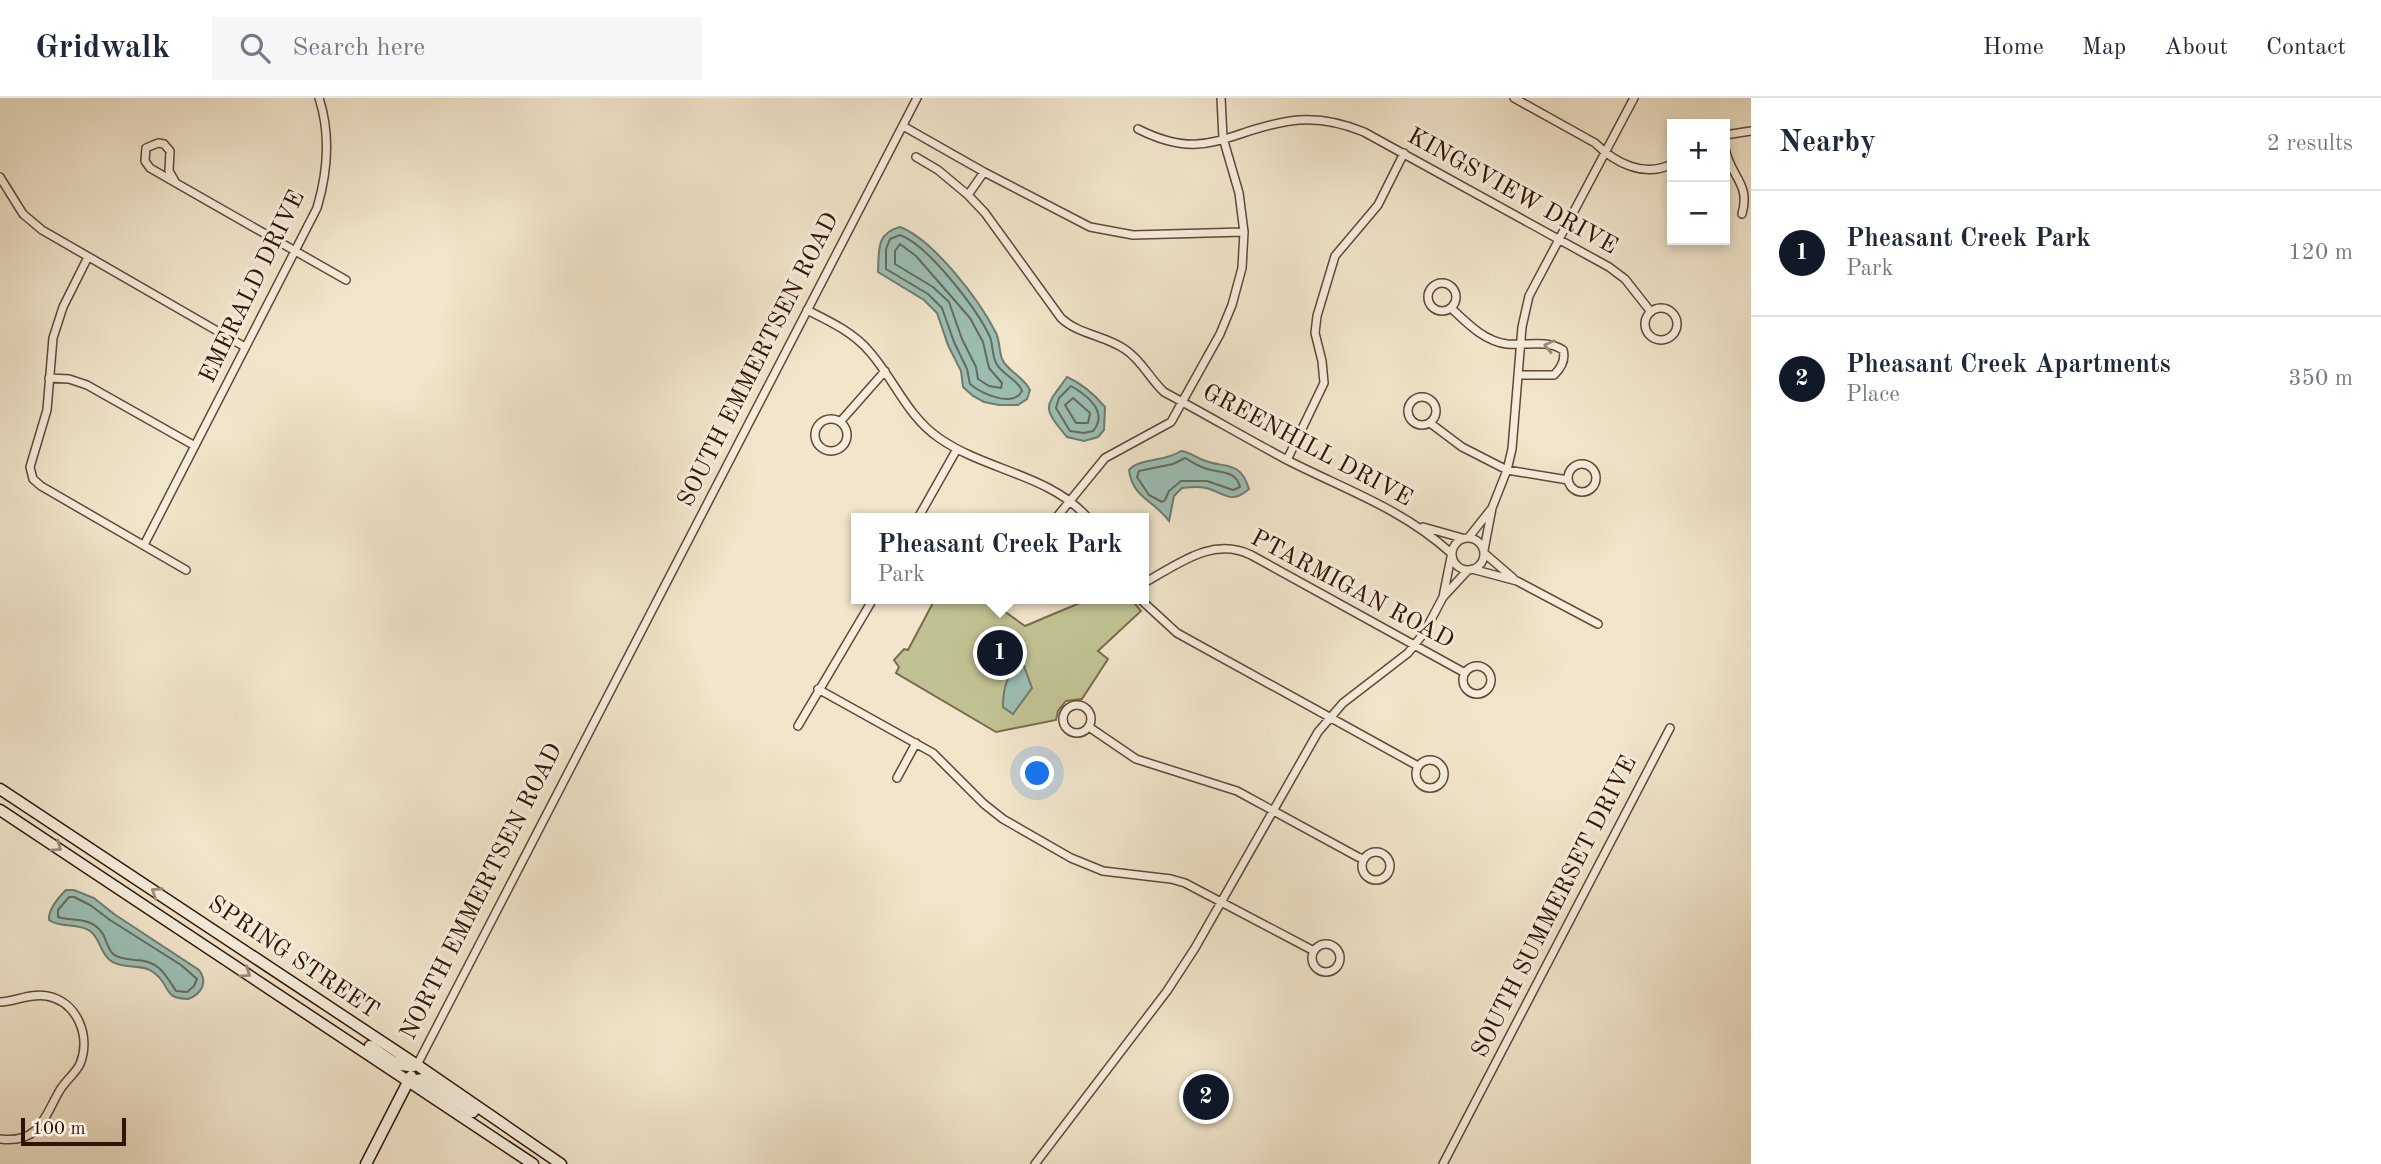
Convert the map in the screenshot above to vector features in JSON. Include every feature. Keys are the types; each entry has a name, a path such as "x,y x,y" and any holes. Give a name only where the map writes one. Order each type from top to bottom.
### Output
{"main road":[{"name":"SPRING STREET","path":"0,789 417,1065 561,1164"},
{"name":"SPRING STREET","path":"0,810 533,1164"},
{"path":"182,930 192,916"},
{"path":"340,1014 331,1029 350,1034 400,1066 410,1068 417,1065"},
{"name":"NORTH EMMERTSEN ROAD","path":"366,1164 417,1065"},
{"path":"409,1081 423,1079 478,1115 489,1115"},
{"path":"481,1128 489,1115"}],"street":[{"name":"EMERALD DRIVE","path":"144,545 317,208 326,174 327,140 319,98"},
{"name":"SOUTH EMMERTSEN ROAD","path":"636,639 917,98"},
{"path":"1060,513 1105,458 1171,422 1232,305 1242,268 1244,232 1239,193 1223,141 1221,98"},
{"path":"1514,98 1594,142 1605,153 1628,166 1644,170 1667,166"},
{"path":"1035,1164 1167,991 1223,901 1309,746 1329,717 1415,645 1443,597 1470,570 1480,565 1492,508 1507,470 1516,427 1521,344 1529,296 1634,98"},
{"name":"KINGSVIEW DRIVE","path":"1138,129 1179,144 1199,145 1223,141 1290,121 1318,120 1349,126 1404,153 1609,267 1625,279 1651,312"},
{"path":"903,126 1076,222 1103,231 1133,235 1244,232"},
{"path":"1730,134 1751,131"},
{"path":"176,183 169,171 171,155 167,147 158,143 149,145 144,157 147,165 176,183 346,280"},
{"path":"1287,460 1324,383 1315,333 1317,316 1335,256 1378,205 1404,153"},
{"name":"GREENHILL DRIVE","path":"916,158 938,170 985,213 1060,318 1070,327 1113,342 1138,361 1164,392 1287,460 1355,491 1415,524 1452,555"},
{"path":"1730,166 1739,177 1745,191 1742,214"},
{"path":"968,195 984,172"},
{"path":"0,177 15,204 32,223 246,347"},
{"path":"88,257 57,322 44,425 30,461 32,477 41,486 186,570"},
{"path":"1451,308 1456,300 1455,290 1448,284 1434,285 1429,292 1431,305 1438,310 1451,308 1491,339 1506,344 1546,344 1563,350 1565,356 1554,375 1519,375"},
{"name":"KINGSVIEW DRIVE","path":"1661,308 1671,311 1677,320 1672,335 1658,339 1650,334 1646,325 1651,312 1661,308"},
{"path":"807,310 858,339 875,357 921,423 936,436 957,449 1049,488 1070,500 1083,513"},
{"path":"840,422 885,371"},
{"path":"49,378 69,379 87,385 195,446"},
{"path":"1430,423 1436,414 1435,405 1423,397 1413,399 1408,411 1410,419 1417,425 1430,423 1472,453 1507,470 1568,480"},
{"path":"826,420 840,422 847,437 842,446 833,451 822,449 816,441 817,426 826,420"},
{"path":"921,513 957,449"},
{"path":"1578,465 1591,467 1596,475 1595,485 1584,492 1572,488 1568,480 1570,470 1578,465"},
{"path":"1443,597 1455,543 1466,538 1492,508"},
{"name":"GREENHILL DRIVE","path":"1415,524 1466,538"},
{"path":"1466,538 1480,542 1484,552 1517,581 1598,624"},
{"name":"PTARMIGAN ROAD","path":"1149,580 1203,551 1237,549 1465,673"},
{"path":"1452,555 1459,568 1517,581"},
{"path":"798,726 870,604"},
{"path":"1145,604 1177,633 1418,766"},
{"name":"NORTH EMMERTSEN ROAD","path":"417,1065 636,639"},
{"name":"PTARMIGAN ROAD","path":"1477,666 1486,668 1491,676 1491,685 1480,694 1471,693 1463,682 1465,673 1477,666"},
{"path":"818,689 933,753 984,804 1003,819 1070,858 1103,871 1173,879 1223,901 1314,951"},
{"path":"1077,704 1085,707 1091,719 1089,727 1076,733 1067,729 1063,720 1065,711 1077,704"},
{"path":"1089,727 1136,759 1221,785 1274,810 1364,859"},
{"name":"SOUTH SUMMERSET DRIVE","path":"1443,1164 1670,728"},
{"path":"897,778 916,743"},
{"path":"1429,759 1438,762 1444,775 1440,783 1432,788 1419,783 1415,775 1418,766 1429,759"},
{"path":"1371,853 1381,853 1388,859 1389,872 1379,880 1369,879 1362,868 1364,859 1371,853"},
{"path":"1322,945 1331,945 1340,955 1340,964 1333,971 1320,971 1313,964 1314,951 1322,945"},
{"path":"0,1002 34,995 57,999 71,1009 80,1023 84,1037 83,1054 77,1069 62,1087 46,1120 26,1136 10,1140 0,1139"}],"green space":[{"path":"932,604 994,604 1025,626 1077,604 1135,604 1141,611 1098,651 1108,659 1082,699 1066,701 1058,711 1056,720 996,732 896,673 899,667 894,660 904,649 908,650"}],"water":[{"path":"900,227 927,245 968,289 996,333 1004,363 1030,390 1027,399 1018,405 999,405 973,396 963,387 961,371 937,313 924,300 878,272 880,244 887,234"},
{"path":"1067,377 1088,390 1105,407 1104,430 1098,437 1084,441 1067,437 1053,418 1049,406"},
{"path":"1181,451 1236,469 1249,489 1232,497 1203,487 1182,488 1174,496 1169,521 1139,493 1131,480 1129,470 1133,466"},
{"path":"1024,666 1032,688 1013,714 1003,707 1005,688 1009,676"},
{"path":"66,890 74,890 94,898 199,970 203,979 200,991 188,999 174,996 159,977 148,969 111,961 90,931 49,920 52,908"}],"place":[{"name":"Pheasant Creek Park","path":"1000,653"},
{"name":"Pheasant Creek Apartments","path":"1206,1097"}]}
